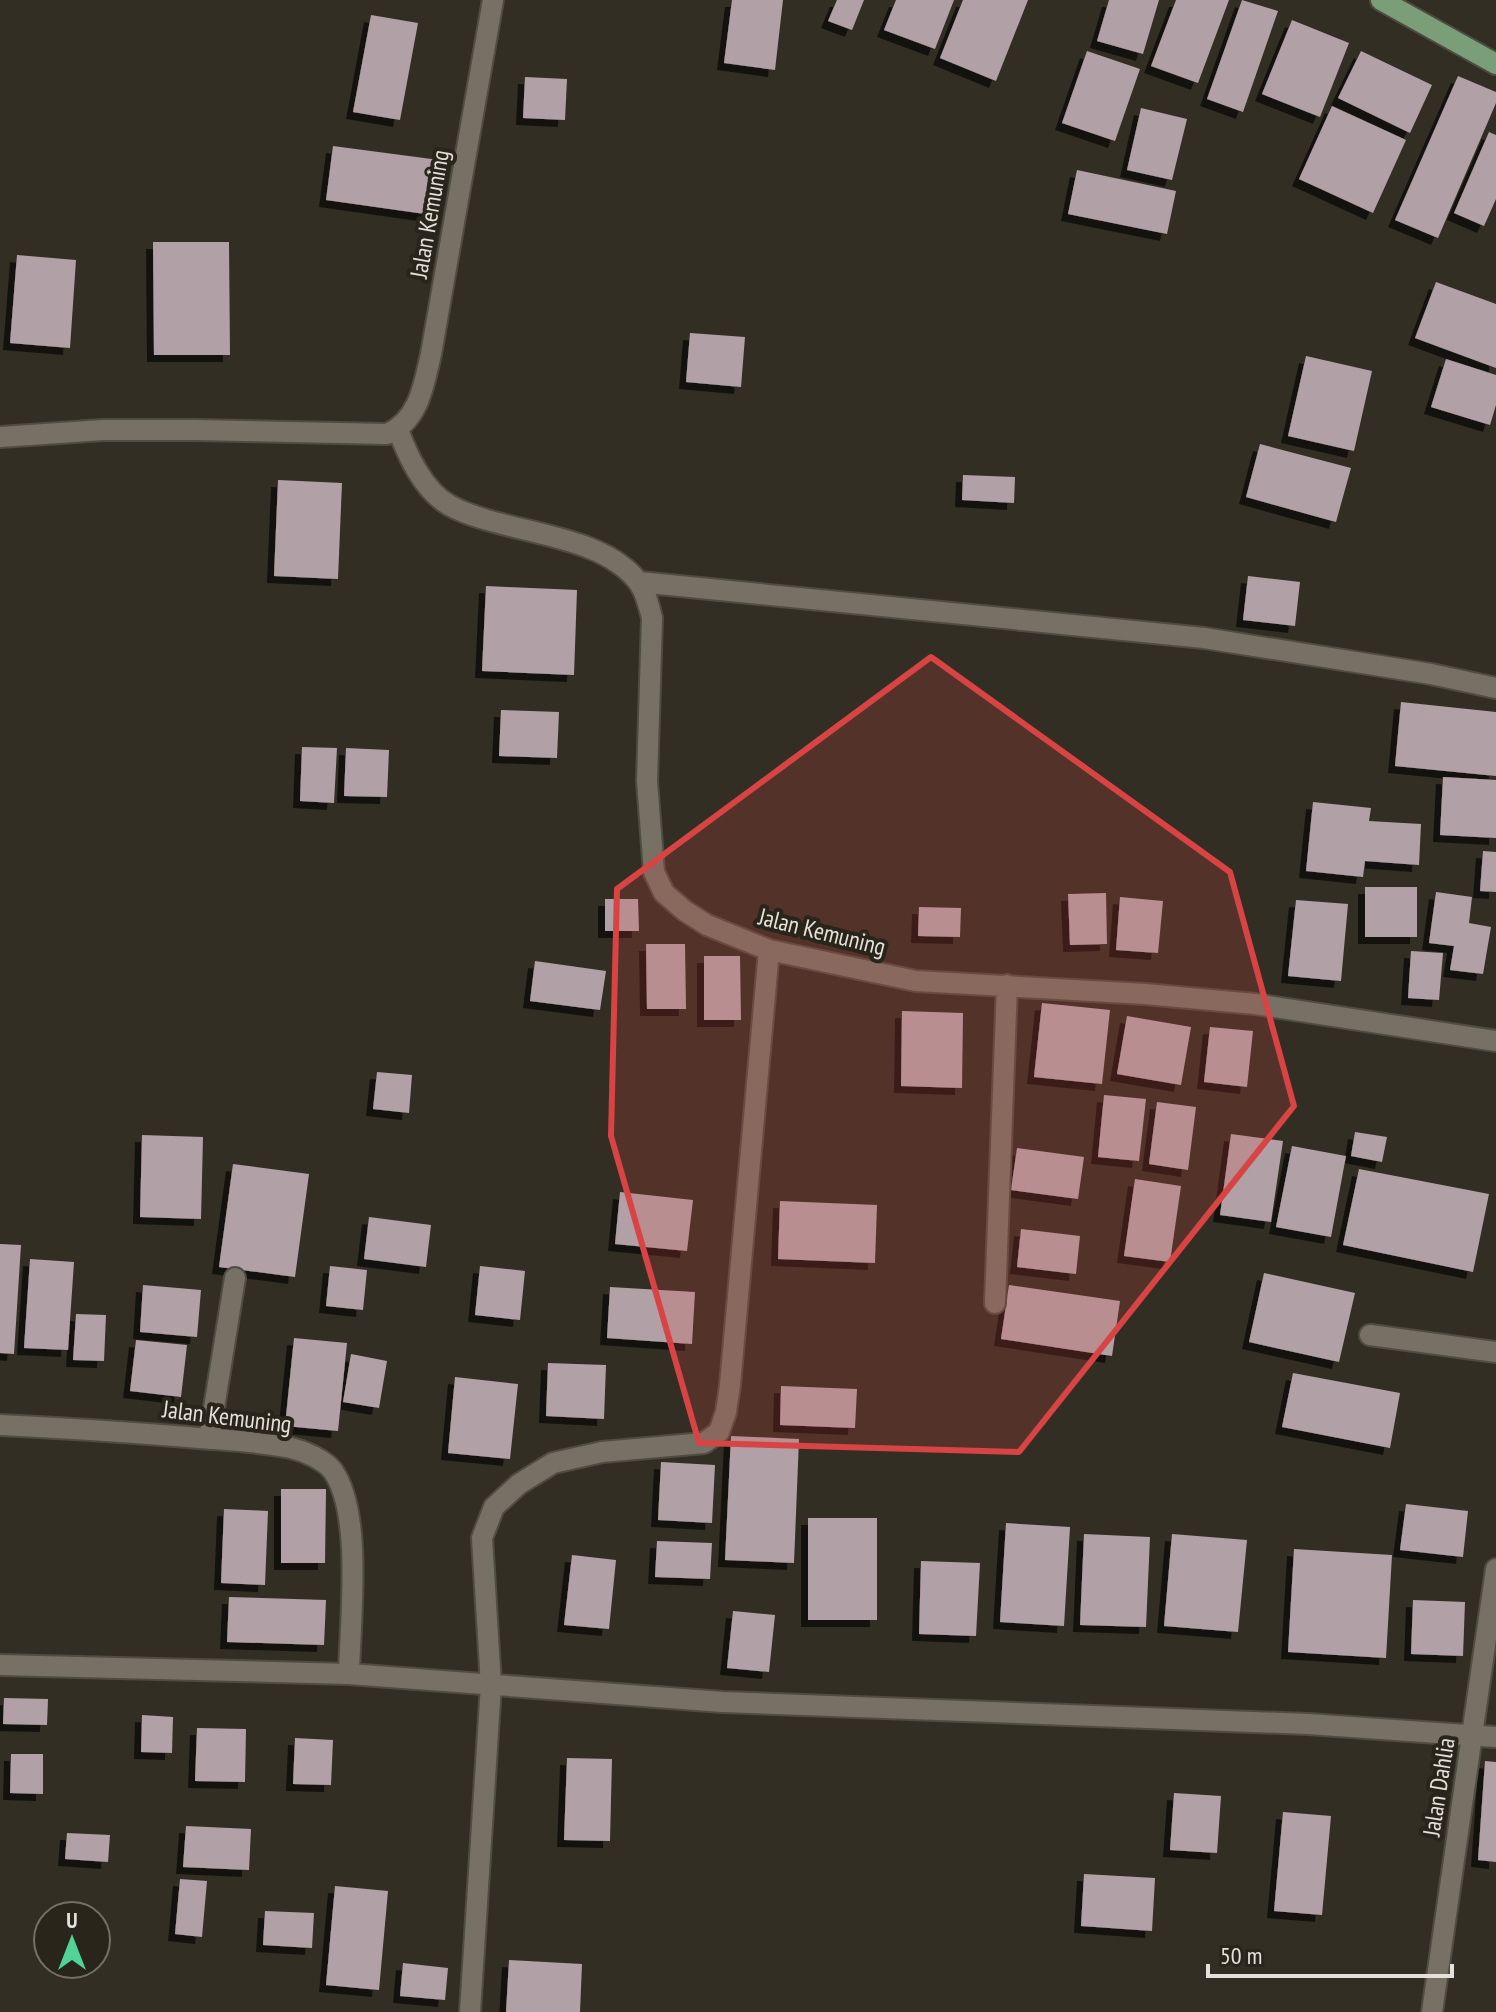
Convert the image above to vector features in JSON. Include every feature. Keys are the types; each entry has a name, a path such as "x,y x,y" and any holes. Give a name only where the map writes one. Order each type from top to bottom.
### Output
{"main road":[{"path":"1381,0 1496,64"}],"street":[{"name":"Jalan Kemuning","path":"398,430 421,396 431,354 493,0"},
{"path":"0,437 103,430 387,434 398,430 416,469 447,504 478,517 586,547 615,561 639,582 1204,638 1404,669 1496,688"},
{"name":"Jalan Kemuning","path":"639,582 652,618 647,781 654,872 664,893 707,925 769,950 916,981 1255,1004 1496,1041"},
{"path":"470,2012 491,1685 482,1538 494,1507 519,1484 553,1463 602,1452 704,1443 719,1432 730,1385 769,950"},
{"path":"995,1303 1007,985"},
{"path":"209,1439 235,1278"},
{"path":"1370,1335 1496,1352"},
{"name":"Jalan Kemuning","path":"0,1425 80,1428 294,1449 332,1469 345,1496 352,1536 349,1674"},
{"name":"Jalan Dahlia","path":"1432,2012 1496,1569"},
{"path":"0,1665 349,1674 723,1702 1308,1724 1496,1737"}],"highlighted area":[{"path":"931,657 1230,872 1294,1106 1019,1452 699,1443 611,1136 617,889"}],"building":[{"path":"732,0 783,0 775,70 724,63"},
{"path":"837,0 864,0 852,30 828,21"},
{"path":"896,0 954,0 935,49 884,30"},
{"path":"963,0 1028,0 996,81 940,58"},
{"path":"1109,0 1159,0 1143,54 1097,41"},
{"path":"1176,0 1229,0 1198,83 1151,66"},
{"path":"1242,0 1278,11 1243,112 1207,99"},
{"path":"371,15 418,23 400,120 353,112"},
{"path":"1292,20 1349,43 1320,117 1262,94"},
{"path":"1087,51 1140,69 1115,141 1062,123"},
{"path":"1361,51 1432,85 1410,133 1338,98"},
{"path":"1458,76 1496,92 1496,103 1438,238 1395,220"},
{"path":"525,77 567,79 565,120 523,118"},
{"path":"1332,106 1406,140 1373,213 1299,179"},
{"path":"1141,108 1187,119 1172,180 1127,170"},
{"path":"1489,132 1496,135 1496,199 1484,226 1454,213"},
{"path":"333,146 439,160 432,215 326,200"},
{"path":"1077,170 1176,191 1167,234 1068,214"},
{"path":"153,242 229,242 230,355 154,355"},
{"path":"17,255 76,260 70,348 10,343"},
{"path":"1436,282 1496,304 1496,368 1415,338"},
{"path":"690,333 745,337 741,387 686,382"},
{"path":"1306,356 1372,371 1354,451 1288,436"},
{"path":"1446,359 1496,375 1496,405 1490,425 1431,407"},
{"path":"1260,444 1351,468 1336,522 1246,497"},
{"path":"963,475 1015,477 1014,503 962,500"},
{"path":"278,480 342,483 338,579 274,576"},
{"path":"1248,576 1300,582 1295,626 1243,620"},
{"path":"486,586 577,590 574,675 482,671"},
{"path":"1401,702 1496,712 1496,776 1395,766"},
{"path":"501,710 559,712 557,758 499,756"},
{"path":"302,747 337,748 334,803 300,801"},
{"path":"346,748 389,750 387,797 344,796"},
{"path":"1443,777 1496,780 1496,838 1440,835"},
{"path":"1313,802 1371,808 1369,821 1421,824 1419,865 1365,861 1363,877 1306,871"},
{"path":"1483,851 1496,852 1496,892 1480,891"},
{"path":"1365,887 1417,887 1417,937 1365,937"},
{"path":"1436,892 1472,897 1469,923 1491,927 1483,974 1450,970 1454,946 1429,943"},
{"path":"1106,893 1107,944 1070,945 1068,894"},
{"path":"1120,897 1163,901 1158,953 1116,950"},
{"path":"605,899 638,899 639,931 605,931"},
{"path":"1296,900 1348,904 1341,981 1288,976"},
{"path":"919,907 961,908 960,937 918,936"},
{"path":"646,944 685,944 686,1009 647,1009"},
{"path":"1411,951 1443,953 1439,1000 1408,998"},
{"path":"704,956 740,956 741,1020 704,1020"},
{"path":"535,961 606,971 600,1010 530,1001"},
{"path":"1042,1003 1110,1010 1102,1084 1034,1077"},
{"path":"902,1011 963,1013 962,1088 901,1086"},
{"path":"1127,1016 1191,1027 1181,1085 1117,1074"},
{"path":"1210,1027 1253,1031 1247,1087 1204,1082"},
{"path":"377,1072 412,1075 409,1113 373,1109"},
{"path":"1104,1095 1146,1099 1139,1161 1098,1157"},
{"path":"1157,1102 1196,1107 1188,1170 1149,1164"},
{"path":"1355,1132 1387,1137 1382,1162 1351,1156"},
{"path":"1231,1134 1283,1141 1271,1222 1220,1215"},
{"path":"142,1135 203,1137 201,1219 140,1217"},
{"path":"1292,1146 1346,1156 1331,1237 1276,1227"},
{"path":"1017,1148 1084,1157 1078,1199 1011,1190"},
{"path":"233,1164 309,1174 295,1277 219,1267"},
{"path":"1359,1169 1489,1194 1473,1272 1343,1245"},
{"path":"1135,1179 1181,1186 1170,1262 1124,1256"},
{"path":"620,1192 693,1200 687,1251 615,1244"},
{"path":"780,1201 877,1205 875,1263 778,1259"},
{"path":"369,1217 431,1225 426,1267 364,1259"},
{"path":"1021,1229 1080,1236 1076,1274 1017,1267"},
{"path":"0,1244 21,1245 14,1354 0,1353"},
{"path":"30,1259 74,1262 68,1350 24,1348"},
{"path":"330,1266 367,1270 363,1310 326,1306"},
{"path":"480,1266 525,1271 520,1320 475,1315"},
{"path":"1264,1273 1355,1293 1339,1362 1249,1342"},
{"path":"143,1285 201,1290 197,1337 140,1332"},
{"path":"1009,1285 1120,1301 1112,1356 1001,1339"},
{"path":"610,1287 695,1292 692,1344 607,1338"},
{"path":"76,1314 106,1315 104,1361 73,1360"},
{"path":"294,1338 347,1343 338,1431 285,1426"},
{"path":"136,1340 187,1345 181,1397 130,1391"},
{"path":"351,1354 387,1361 379,1408 343,1402"},
{"path":"548,1363 606,1365 604,1419 546,1416"},
{"path":"1293,1373 1400,1393 1390,1448 1282,1427"},
{"path":"455,1377 518,1384 510,1459 448,1453"},
{"path":"781,1386 857,1389 855,1428 780,1425"},
{"path":"731,1436 799,1439 794,1563 725,1560"},
{"path":"661,1462 715,1465 712,1523 658,1520"},
{"path":"281,1489 326,1489 325,1563 281,1563"},
{"path":"1406,1504 1468,1511 1463,1557 1400,1550"},
{"path":"224,1509 268,1511 265,1585 221,1583"},
{"path":"808,1518 877,1518 877,1620 808,1620"},
{"path":"1006,1523 1070,1527 1064,1626 1000,1622"},
{"path":"1084,1534 1150,1537 1146,1627 1080,1625"},
{"path":"1172,1534 1247,1540 1238,1632 1164,1626"},
{"path":"657,1541 712,1543 710,1579 655,1577"},
{"path":"1294,1549 1392,1555 1386,1658 1288,1652"},
{"path":"572,1555 616,1560 609,1629 564,1625"},
{"path":"921,1561 980,1563 976,1636 919,1634"},
{"path":"229,1597 326,1600 324,1645 227,1642"},
{"path":"1413,1600 1465,1602 1463,1656 1411,1654"},
{"path":"733,1611 775,1615 769,1672 727,1668"},
{"path":"4,1698 48,1699 47,1725 3,1724"},
{"path":"142,1715 173,1717 172,1753 141,1752"},
{"path":"197,1728 246,1729 245,1782 195,1781"},
{"path":"295,1738 333,1740 331,1785 293,1784"},
{"path":"11,1754 43,1754 43,1794 10,1793"},
{"path":"567,1758 612,1759 610,1841 564,1840"},
{"path":"1485,1761 1496,1762 1496,1862 1478,1860"},
{"path":"1174,1793 1221,1796 1217,1853 1170,1850"},
{"path":"1283,1812 1331,1816 1322,1915 1274,1911"},
{"path":"186,1826 251,1829 249,1870 183,1867"},
{"path":"67,1833 110,1835 108,1862 65,1859"},
{"path":"1084,1874 1155,1878 1152,1931 1081,1926"},
{"path":"180,1879 207,1881 202,1937 175,1934"},
{"path":"335,1886 388,1891 379,1990 326,1985"},
{"path":"265,1911 314,1913 312,1948 263,1945"},
{"path":"509,1960 582,1964 580,2012 506,2012"},
{"path":"403,1963 448,1968 445,2000 400,1996"}]}
